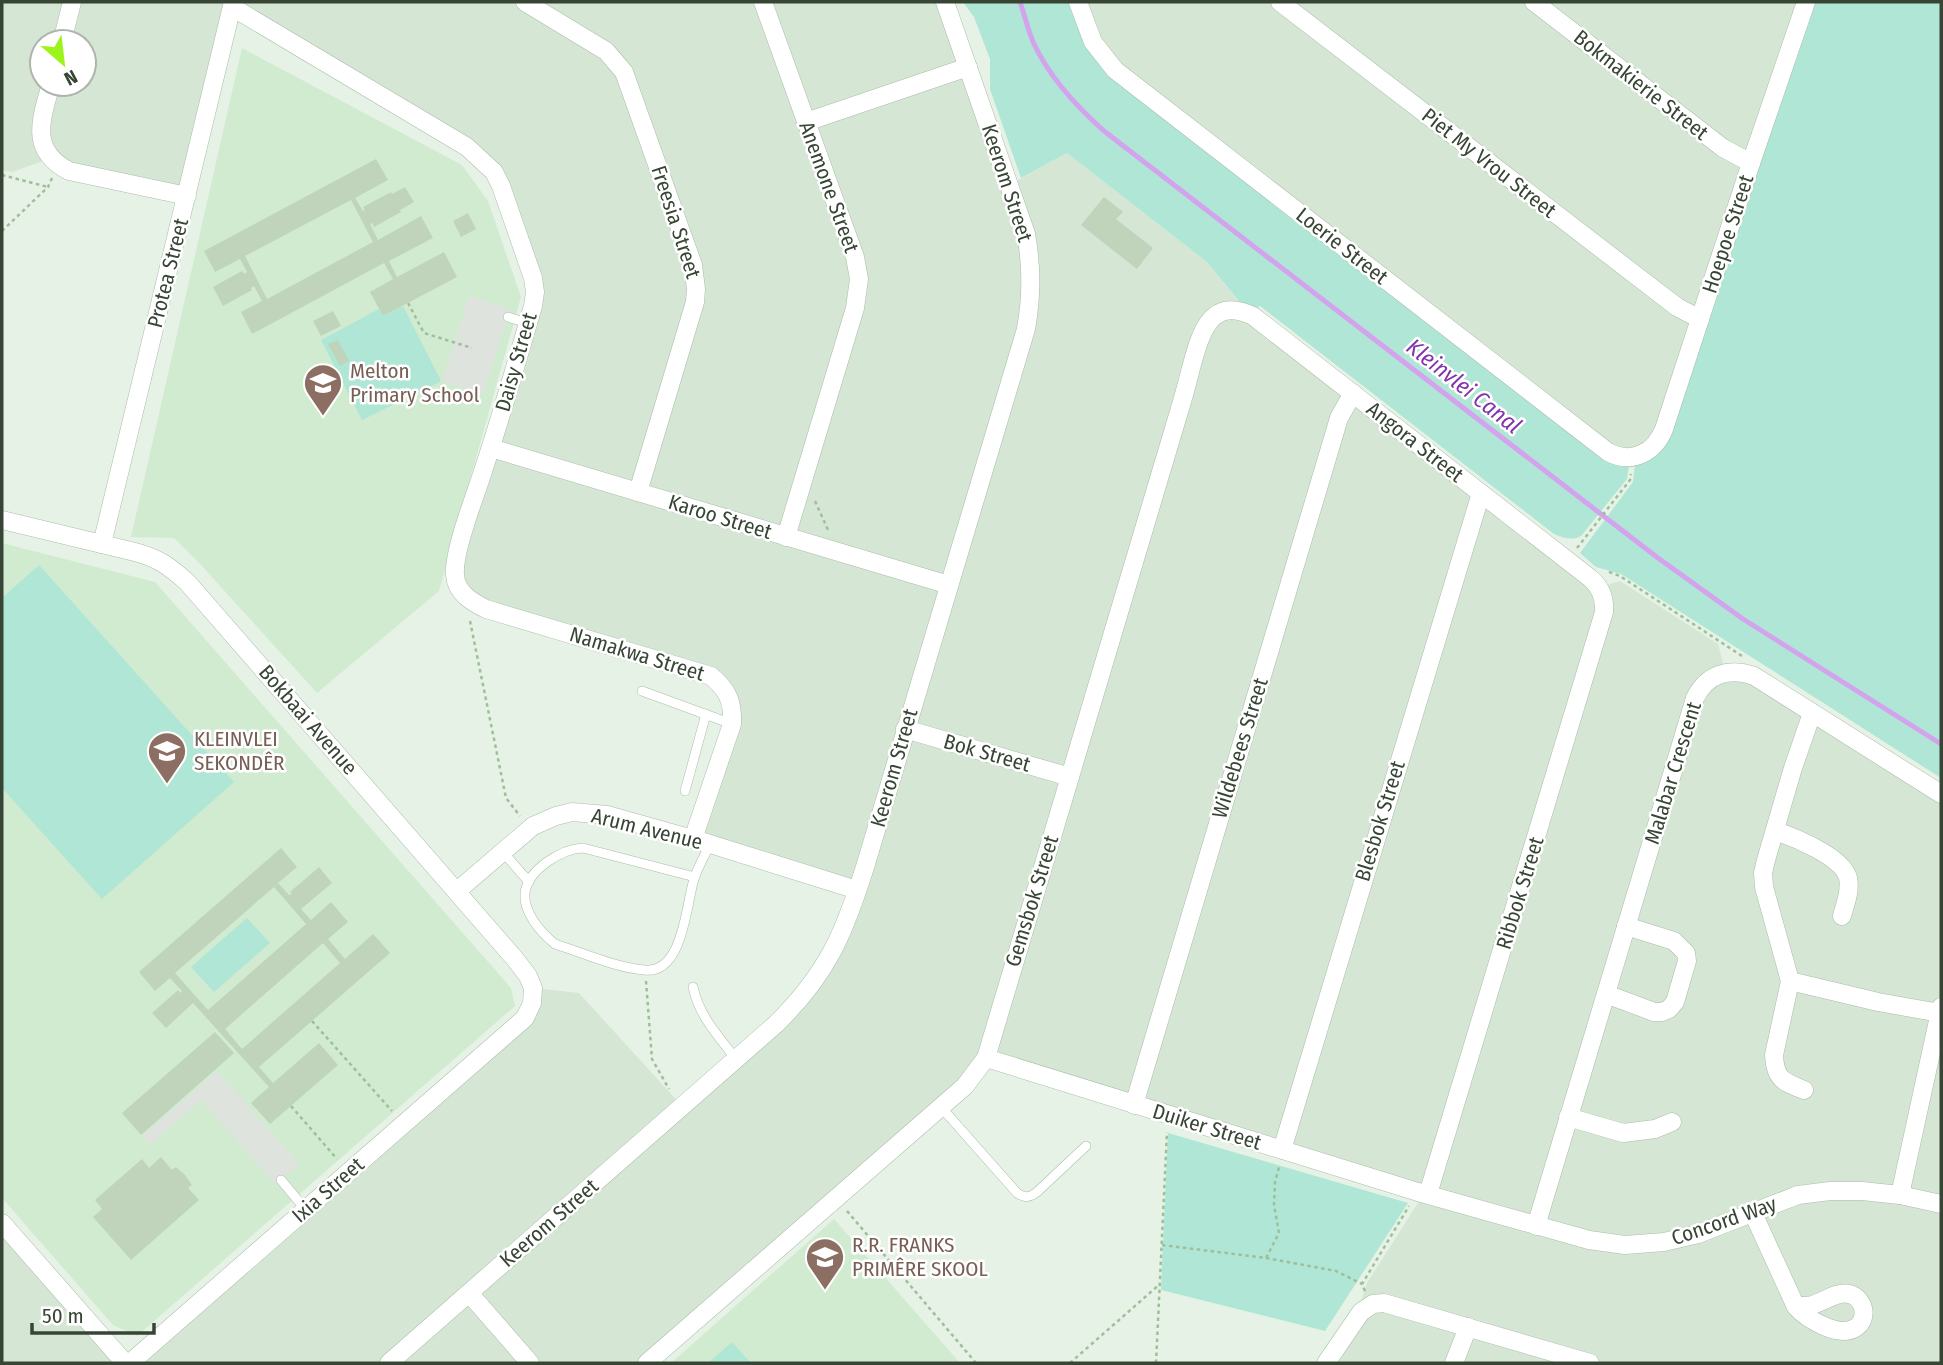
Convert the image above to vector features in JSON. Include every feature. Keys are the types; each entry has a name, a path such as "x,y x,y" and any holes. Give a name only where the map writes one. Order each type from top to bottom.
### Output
{"street":[{"path":"66,28 72,2"},
{"name":"Freesia Street","path":"525,2 606,51 624,72 696,278 695,302 638,492"},
{"name":"Anemone Street","path":"763,2 855,257 859,279 855,307 786,537"},
{"name":"Keerom Street","path":"389,1363 797,1004 828,961 843,932 858,890 1026,329 1031,292 1026,234 945,2"},
{"name":"Loerie Street","path":"1078,2 1093,42 1115,70 1608,452 1624,457 1637,456"},
{"name":"Piet My Vrou Street","path":"1280,2 1677,307 1700,319"},
{"name":"Bokmakierie Street","path":"1534,2 1723,148 1751,163"},
{"name":"Hoepoe Street","path":"1637,456 1651,449 1662,436 1801,3"},
{"name":"Protea Street","path":"102,544 233,5"},
{"name":"Daisy Street","path":"233,5 467,148 494,172 501,186 533,278 535,292 456,562 455,577 470,600"},
{"path":"806,122 968,67"},
{"path":"47,98 40,124 42,145 59,166 69,171 187,196"},
{"name":"Angora Street","path":"1220,314 1237,310 1254,316 1590,578 1601,592"},
{"name":"Gemsbok Street","path":"647,1363 965,1086 986,1058 1201,333 1212,318 1220,314"},
{"name":"Wildebees Street","path":"1134,1105 1339,418 1353,393"},
{"name":"Karoo Street","path":"491,448 949,585"},
{"name":"Blesbok Street","path":"1282,1150 1481,493"},
{"name":"Bokbaai Avenue","path":"2,520 152,557 168,565 187,582 528,976 533,988 532,1003 525,1018"},
{"name":"Ribbok Street","path":"1423,1193 1604,612 1601,592"},
{"name":"Namakwa Street","path":"470,600 486,609 712,676 723,685 733,709 732,724 702,841"},
{"name":"Malabar Crescent","path":"1536,1226 1695,698 1703,685 1725,672 1754,676 1941,794"},
{"path":"1804,1090 1784,1083 1774,1067 1774,1055 1790,981 1764,887 1763,873 1812,713"},
{"name":"Bok Street","path":"905,729 1070,777"},
{"name":"Arum Avenue","path":"457,891 533,826 572,812 607,815 702,841 858,890"},
{"path":"1775,831 1808,844 1843,869 1848,876 1849,886 1842,916"},
{"path":"1606,995 1654,1012 1662,1012 1675,1002 1687,961 1686,953 1674,942 1626,926"},
{"path":"1790,981 1878,1002 1941,1010 1900,1195"},
{"name":"Ixia Street","path":"128,1363 525,1018"},
{"name":"Duiker Street","path":"986,1058 1423,1193"},
{"path":"1568,1117 1623,1133 1655,1129 1672,1122"},
{"name":"Concord Way","path":"1423,1193 1589,1240 1625,1245 1664,1242 1698,1234 1798,1195 1862,1191 1941,1203"},
{"path":"1753,1213 1796,1307"},
{"path":"2,1223 128,1363"},
{"path":"469,1293 530,1363"},
{"path":"1326,1363 1361,1312 1373,1304 1390,1304 1468,1327 1559,1359 1590,1363"},
{"path":"1454,1363 1468,1327"}],"lane":[{"path":"508,317 527,323"},
{"path":"642,691 732,724"},
{"path":"685,791 706,714"},
{"path":"695,877 583,848 570,849 548,862 529,882 525,901 536,925 555,944 645,971 656,970 666,964 679,942 695,877 702,841"},
{"path":"503,852 529,882"},
{"path":"693,988 695,1000 702,1013 736,1059"},
{"path":"941,1107 1017,1193 1024,1197 1031,1197 1086,1146"},
{"path":"281,1180 306,1210"}],"path":[{"path":"2,231 48,187 59,166"},
{"path":"2,174 48,187"},
{"path":"408,303 424,333 472,348"},
{"path":"1573,553 1621,492"},
{"path":"470,600 506,798 529,829"},
{"path":"645,971 652,1059 669,1089"},
{"path":"312,1021 404,1124"},
{"path":"291,1106 349,1172"},
{"path":"1156,1363 1167,1131"},
{"path":"1266,1258 1279,1233 1275,1182 1282,1150"},
{"path":"1362,1284 1423,1193"},
{"path":"837,1199 976,1363"},
{"path":"1161,1245 1266,1258 1336,1271 1362,1284 1373,1304"},
{"path":"1070,1363 1160,1284"}],"shaded area":[{"path":"2,2 946,2 1011,184 1067,153 1207,262 1245,310 1600,587 1620,581 1718,644 1725,671 1735,670 1941,790 1941,1363 1325,1363 1356,1316 1367,1283 1425,1192 985,1057 645,1363 132,1363 526,1019 534,988 579,993 683,1107 798,1004 857,888 692,838 730,724 721,687 486,610 454,578 531,306 500,187 478,160 233,9 188,198 48,159 13,172 2,170"},
{"path":"963,2 1070,2 1083,35 1629,465 1627,479 1581,536 1568,538 1554,534 1260,306 1254,310 1242,305 1207,262 1067,153 1021,178 990,89 990,59 974,17"},
{"path":"1079,2 1805,2 1660,435 1624,456 1116,69"},
{"path":"1812,2 1941,2 1941,778 1621,574 1596,567 1580,553 1633,482 1635,464 1643,462"},
{"name":"Melton Primary School","path":"242,48 462,165 488,201 521,297 439,591 317,693 174,538 131,537"},
{"path":"469,296 510,309 483,394 442,381"},
{"path":"403,306 440,382 362,420 321,340 379,309 383,316"},
{"name":"KLEINVLEI SEKONDÊR","path":"2,543 155,582 511,988 515,1006 137,1336 113,1325 2,1198"},
{"path":"39,565 234,782 102,899 2,788 2,598"},
{"path":"247,918 270,943 214,992 191,967"},
{"path":"217,1071 299,1164 276,1185 201,1100 150,1145 142,1136"},
{"path":"1168,1133 1408,1203 1325,1331 1161,1290"},
{"name":"R.R. FRANKS PRIMÊRE SKOOL","path":"834,1219 960,1363 671,1363"},
{"path":"2,1221 127,1363 2,1363"},
{"path":"732,1342 751,1363 708,1363"}],"building":[{"path":"376,159 388,180 355,198 363,211 363,207 405,187 414,202 374,227 370,224 378,240 421,216 433,238 389,261 397,277 444,252 457,277 383,316 370,292 393,279 384,263 252,334 241,312 262,301 254,286 252,290 223,306 213,287 242,271 244,274 247,272 240,259 215,272 204,251","holes":["351,200 373,242 267,299 245,256"]},
{"path":"1104,197 1123,212 1116,219 1153,248 1137,269 1081,225"},
{"path":"468,213 476,229 461,237 453,221"},
{"path":"333,311 341,326 321,336 313,321"},
{"path":"338,340 349,361 340,366 328,344"},
{"path":"281,848 297,867 278,883 289,895 319,867 332,883 301,909 311,920 331,902 348,922 328,939 345,959 373,934 390,953 259,1067 273,1083 319,1043 338,1065 270,1124 251,1103 269,1087 193,1003 166,1028 152,1013 178,990 180,993 182,991 170,978 155,991 139,972","holes":["274,887 306,924 208,1010 175,973","323,943 340,963 242,1049 225,1029"]},
{"path":"215,1032 234,1053 141,1135 122,1113"},
{"path":"161,1157 172,1170 176,1167 185,1175 192,1185 188,1188 199,1200 131,1260 93,1217 102,1209 95,1200 142,1159 149,1168"}],"waterway":[{"name":"Kleinvlei Canal","path":"1020,2 1040,56 1056,80 1104,131 1658,558 1743,619 1941,744"}],"place":[{"name":"Melton Primary School","path":"323,417"},
{"name":"KLEINVLEI SEKONDÊR","path":"167,785"},
{"name":"R.R. FRANKS PRIMÊRE SKOOL","path":"825,1291"}]}
